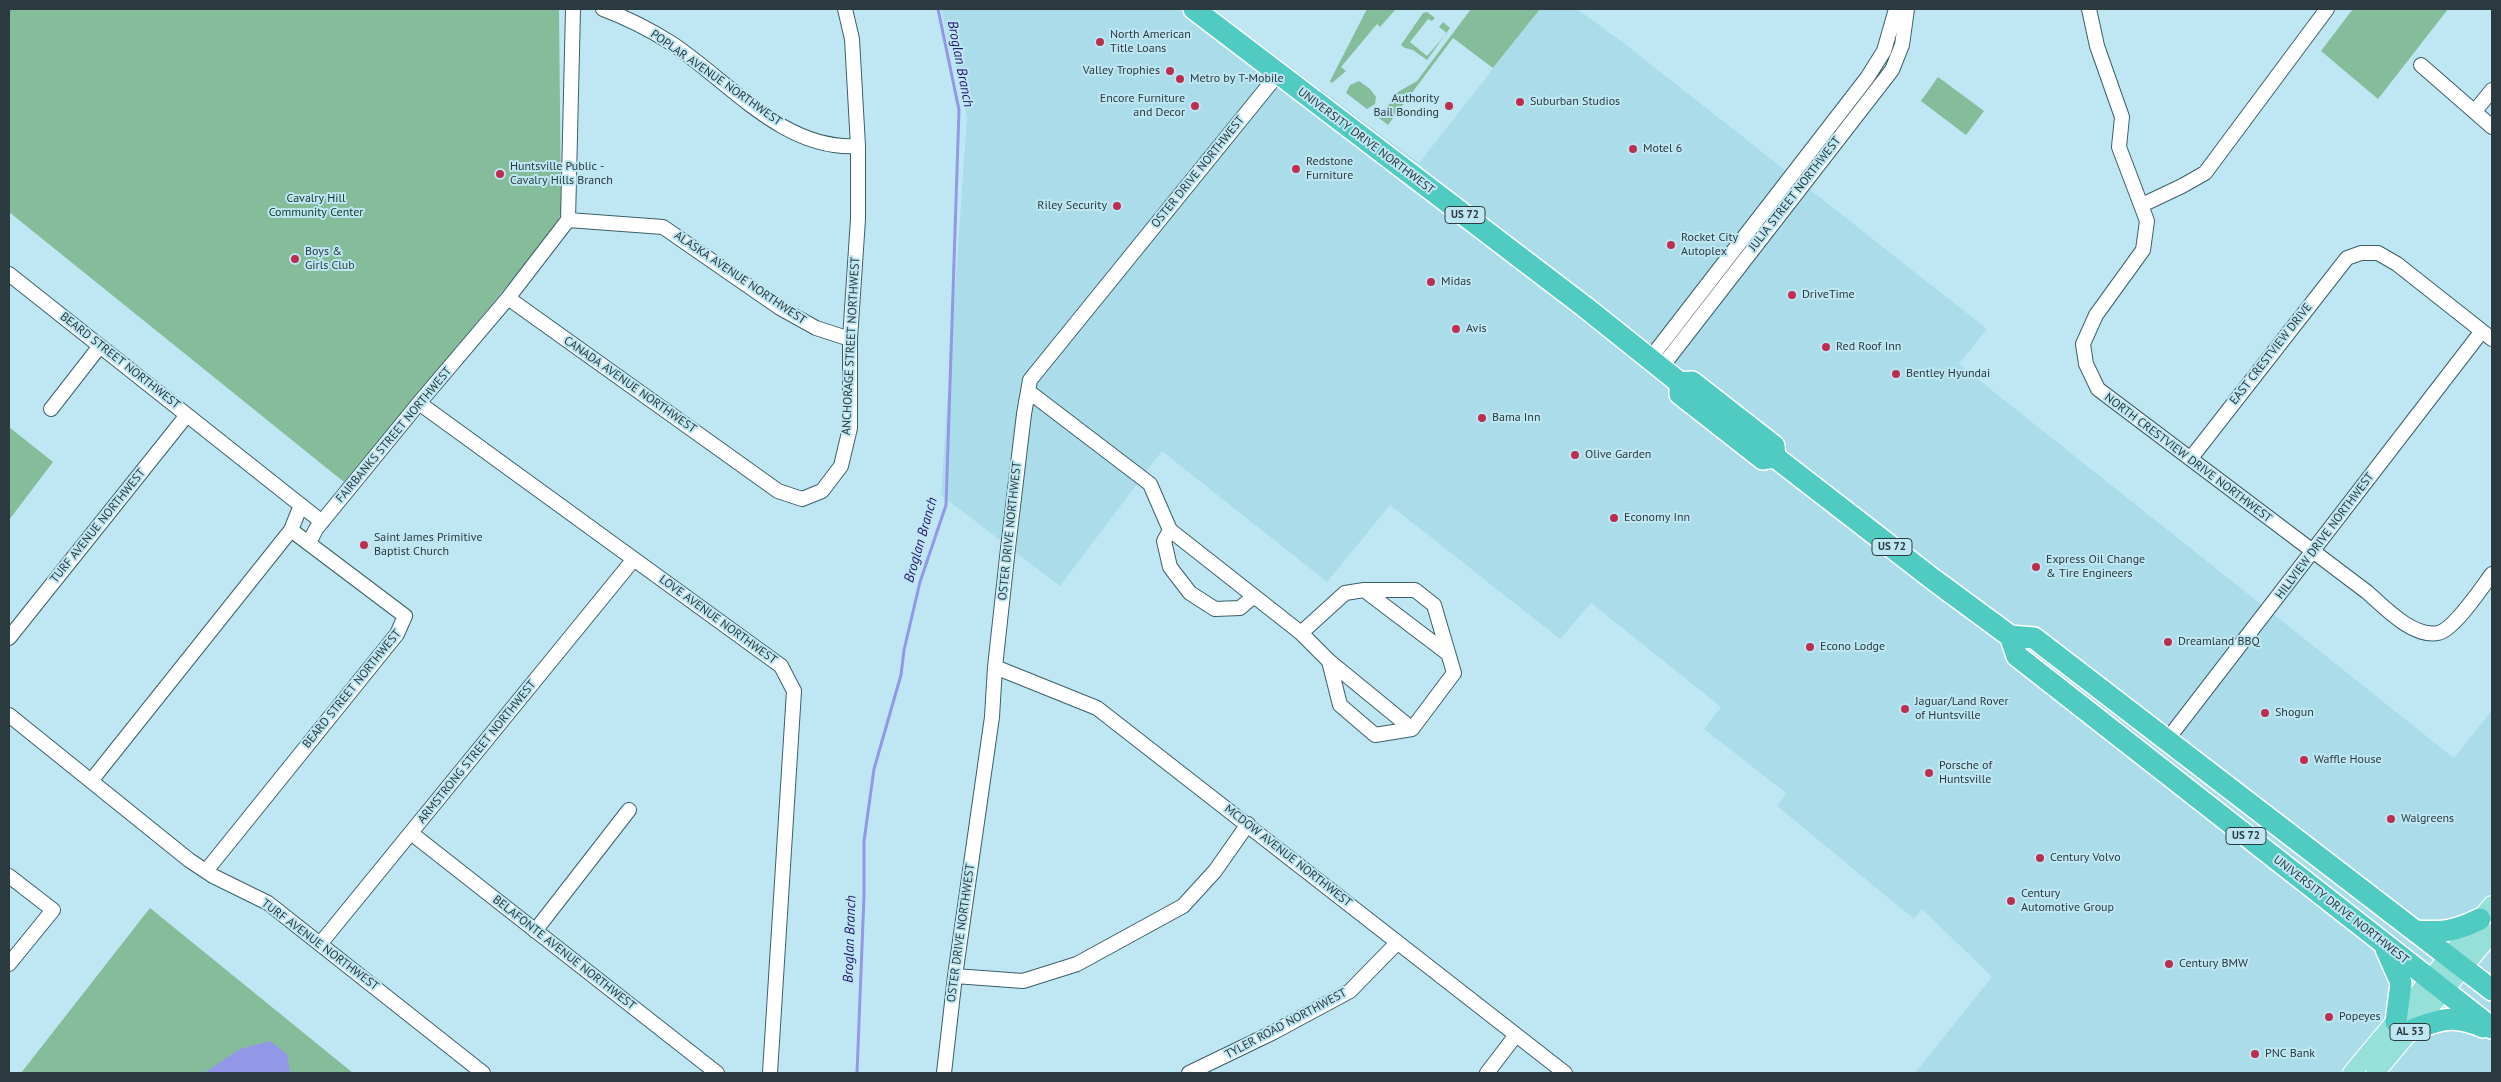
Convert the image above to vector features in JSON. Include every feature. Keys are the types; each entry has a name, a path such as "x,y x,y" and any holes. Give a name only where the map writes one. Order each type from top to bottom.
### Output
{"highway":[{"name":"UNIVERSITY DRIVE NORTHWEST","path":"1194,9 1585,307 1680,384 1680,394 1762,459 1776,457 2010,636 2018,656 2492,1030"},
{"name":"US 72","path":"2010,636 2034,638 2492,990"},
{"path":"2415,931 2440,933 2460,929 2488,919"},
{"path":"2384,944 2401,983 2404,1026 2440,1020 2465,1019 2492,1030"}],"main road":[{"name":"AL 53","path":"2376,1073 2404,1026 2457,962 2488,919"},
{"name":"AL 53","path":"2352,1073 2404,1026"}],"street":[{"path":"568,220 573,9"},
{"name":"POPLAR AVENUE NORTHWEST","path":"603,9 633,14 762,113 803,138 838,148 858,146"},
{"name":"ANCHORAGE STREET NORTHWEST","path":"752,472 778,491 802,499 822,491 841,466 850,428 850,339 858,219 858,146 852,39 845,9"},
{"name":"JULIA STREET NORTHWEST","path":"1655,364 1867,78 1884,51 1896,9"},
{"name":"JULIA STREET NORTHWEST","path":"1655,364 1892,70 1902,45 1907,9"},
{"path":"2089,9 2097,46 2122,117 2119,147 2142,205 2205,173 2327,9"},
{"path":"2421,65 2492,127"},
{"name":"OSTER DRIVE NORTHWEST","path":"944,1073 955,976 992,718 995,666 1030,380 1278,74"},
{"path":"2475,111 2492,90"},
{"name":"NORTH CRESTVIEW DRIVE NORTHWEST","path":"2142,205 2147,221 2143,250 2096,315 2083,344 2086,364 2098,389 2367,592 2403,623 2425,632 2440,633 2454,622 2492,574"},
{"name":"FAIRBANKS STREET NORTHWEST","path":"309,543 322,522 508,298 568,220"},
{"name":"ALASKA AVENUE NORTHWEST","path":"568,220 663,228 780,308 816,328 850,339"},
{"name":"EAST CRESTVIEW DRIVE","path":"2191,458 2347,258 2361,253 2378,253 2397,264 2487,335"},
{"name":"BEARD STREET NORTHWEST","path":"9,274 301,505"},
{"name":"CANADA AVENUE NORTHWEST","path":"508,298 614,376 752,472"},
{"name":"HILLVIEW DRIVE NORTHWEST","path":"2167,740 2312,552 2487,335"},
{"path":"51,409 100,346"},
{"path":"1028,391 1150,484 1170,530 1301,633 1329,661 1412,729"},
{"name":"LOVE AVENUE NORTHWEST","path":"419,403 781,666 794,690 770,1073"},
{"name":"TURF AVENUE NORTHWEST","path":"9,638 187,415"},
{"path":"91,781 291,530 301,505 322,522"},
{"name":"BEARD STREET NORTHWEST","path":"206,871 402,625 404,616 291,530"},
{"path":"1170,530 1164,540 1170,567 1190,593 1215,609 1240,608 1254,596"},
{"name":"ARMSTRONG STREET NORTHWEST","path":"320,944 634,559"},
{"path":"1301,633 1345,593 1364,590 1415,590 1434,605 1454,673 1412,729 1375,736 1340,705 1329,661"},
{"path":"1364,590 1447,653"},
{"name":"MCDOW AVENUE NORTHWEST","path":"995,666 1097,708 1565,1073"},
{"name":"TURF AVENUE NORTHWEST","path":"9,715 206,871 268,903 483,1073"},
{"path":"535,931 629,810"},
{"path":"955,976 1023,981 1077,964 1183,906 1215,871 1248,824"},
{"name":"BELAFONTE AVENUE NORTHWEST","path":"411,833 718,1073"},
{"path":"9,876 53,910 9,964"},
{"name":"TYLER ROAD NORTHWEST","path":"1189,1073 1272,1034 1350,990 1397,943"},
{"path":"1487,1073 1516,1036"}],"shaded area":[{"path":"941,9 1214,9 1419,163 1540,9 1577,9 1625,44 1987,329 1959,364 2454,758 2492,710 2492,1073 1915,1073 1992,977 1922,909 1914,919 1777,806 1786,793 1704,729 1721,707 1591,603 1560,639 1390,505 1327,582 1162,451 1060,586 941,495 967,116"}],"green space":[{"name":"Cavalry Hill Community Center","path":"9,9 559,9 561,213 556,227 344,482 9,212"},
{"path":"1367,9 1396,9 1380,27 1377,24 1341,67 1346,71 1332,83 1330,81"},
{"path":"1471,9 1540,9 1493,68 1453,38 1388,125 1379,118 1398,92 1417,81"},
{"path":"2353,9 2448,9 2378,99 2321,51"},
{"path":"1427,12 1435,18 1432,21 1428,19 1410,42 1427,56 1444,37 1427,60 1413,50 1401,45 1423,13"},
{"path":"1443,22 1450,28 1447,33 1439,27"},
{"path":"1938,77 1984,111 1966,135 1921,101"},
{"path":"1359,81 1370,89 1376,97 1375,104 1367,109 1346,93 1350,85"},
{"path":"9,427 53,462 9,520"},
{"path":"150,908 353,1073 21,1073"}],"water":[{"path":"270,1041 287,1054 290,1073 204,1073 240,1049"}],"waterway":[{"name":"Broglan Branch","path":"857,1073 864,896 864,841 874,769 901,675 904,650 920,582 946,505 959,110 938,9"}],"place":[{"name":"North American Title Loans","path":"1100,42"},
{"name":"Valley Trophies","path":"1170,71"},
{"name":"Metro by T-Mobile","path":"1180,79"},
{"name":"Suburban Studios","path":"1520,102"},
{"name":"Encore Furniture and Decor","path":"1195,106"},
{"name":"Authority Bail Bonding","path":"1449,106"},
{"name":"Motel 6","path":"1633,149"},
{"name":"Redstone Furniture","path":"1296,169"},
{"name":"Huntsville Public - Cavalry Hills Branch","path":"500,174"},
{"name":"Riley Security","path":"1117,206"},
{"name":"Rocket City Autoplex","path":"1671,245"},
{"name":"Boys & Girls Club","path":"295,259"},
{"name":"Midas","path":"1431,282"},
{"name":"DriveTime","path":"1792,295"},
{"name":"Avis","path":"1456,329"},
{"name":"Red Roof Inn","path":"1826,347"},
{"name":"Bentley Hyundai","path":"1896,374"},
{"name":"Bama Inn","path":"1482,418"},
{"name":"Olive Garden","path":"1575,455"},
{"name":"Economy Inn","path":"1614,518"},
{"name":"Saint James Primitive Baptist Church","path":"364,545"},
{"name":"Express Oil Change & Tire Engineers","path":"2036,567"},
{"name":"Dreamland BBQ","path":"2168,642"},
{"name":"Econo Lodge","path":"1810,647"},
{"name":"Jaguar/Land Rover of Huntsville","path":"1905,709"},
{"name":"Shogun","path":"2265,713"},
{"name":"Waffle House","path":"2304,760"},
{"name":"Porsche of Huntsville","path":"1929,773"},
{"name":"Walgreens","path":"2391,819"},
{"name":"Century Volvo","path":"2040,858"},
{"name":"Century Automotive Group","path":"2011,901"},
{"name":"Century BMW","path":"2169,964"},
{"name":"Popeyes","path":"2329,1017"},
{"name":"PNC Bank","path":"2255,1054"}]}
